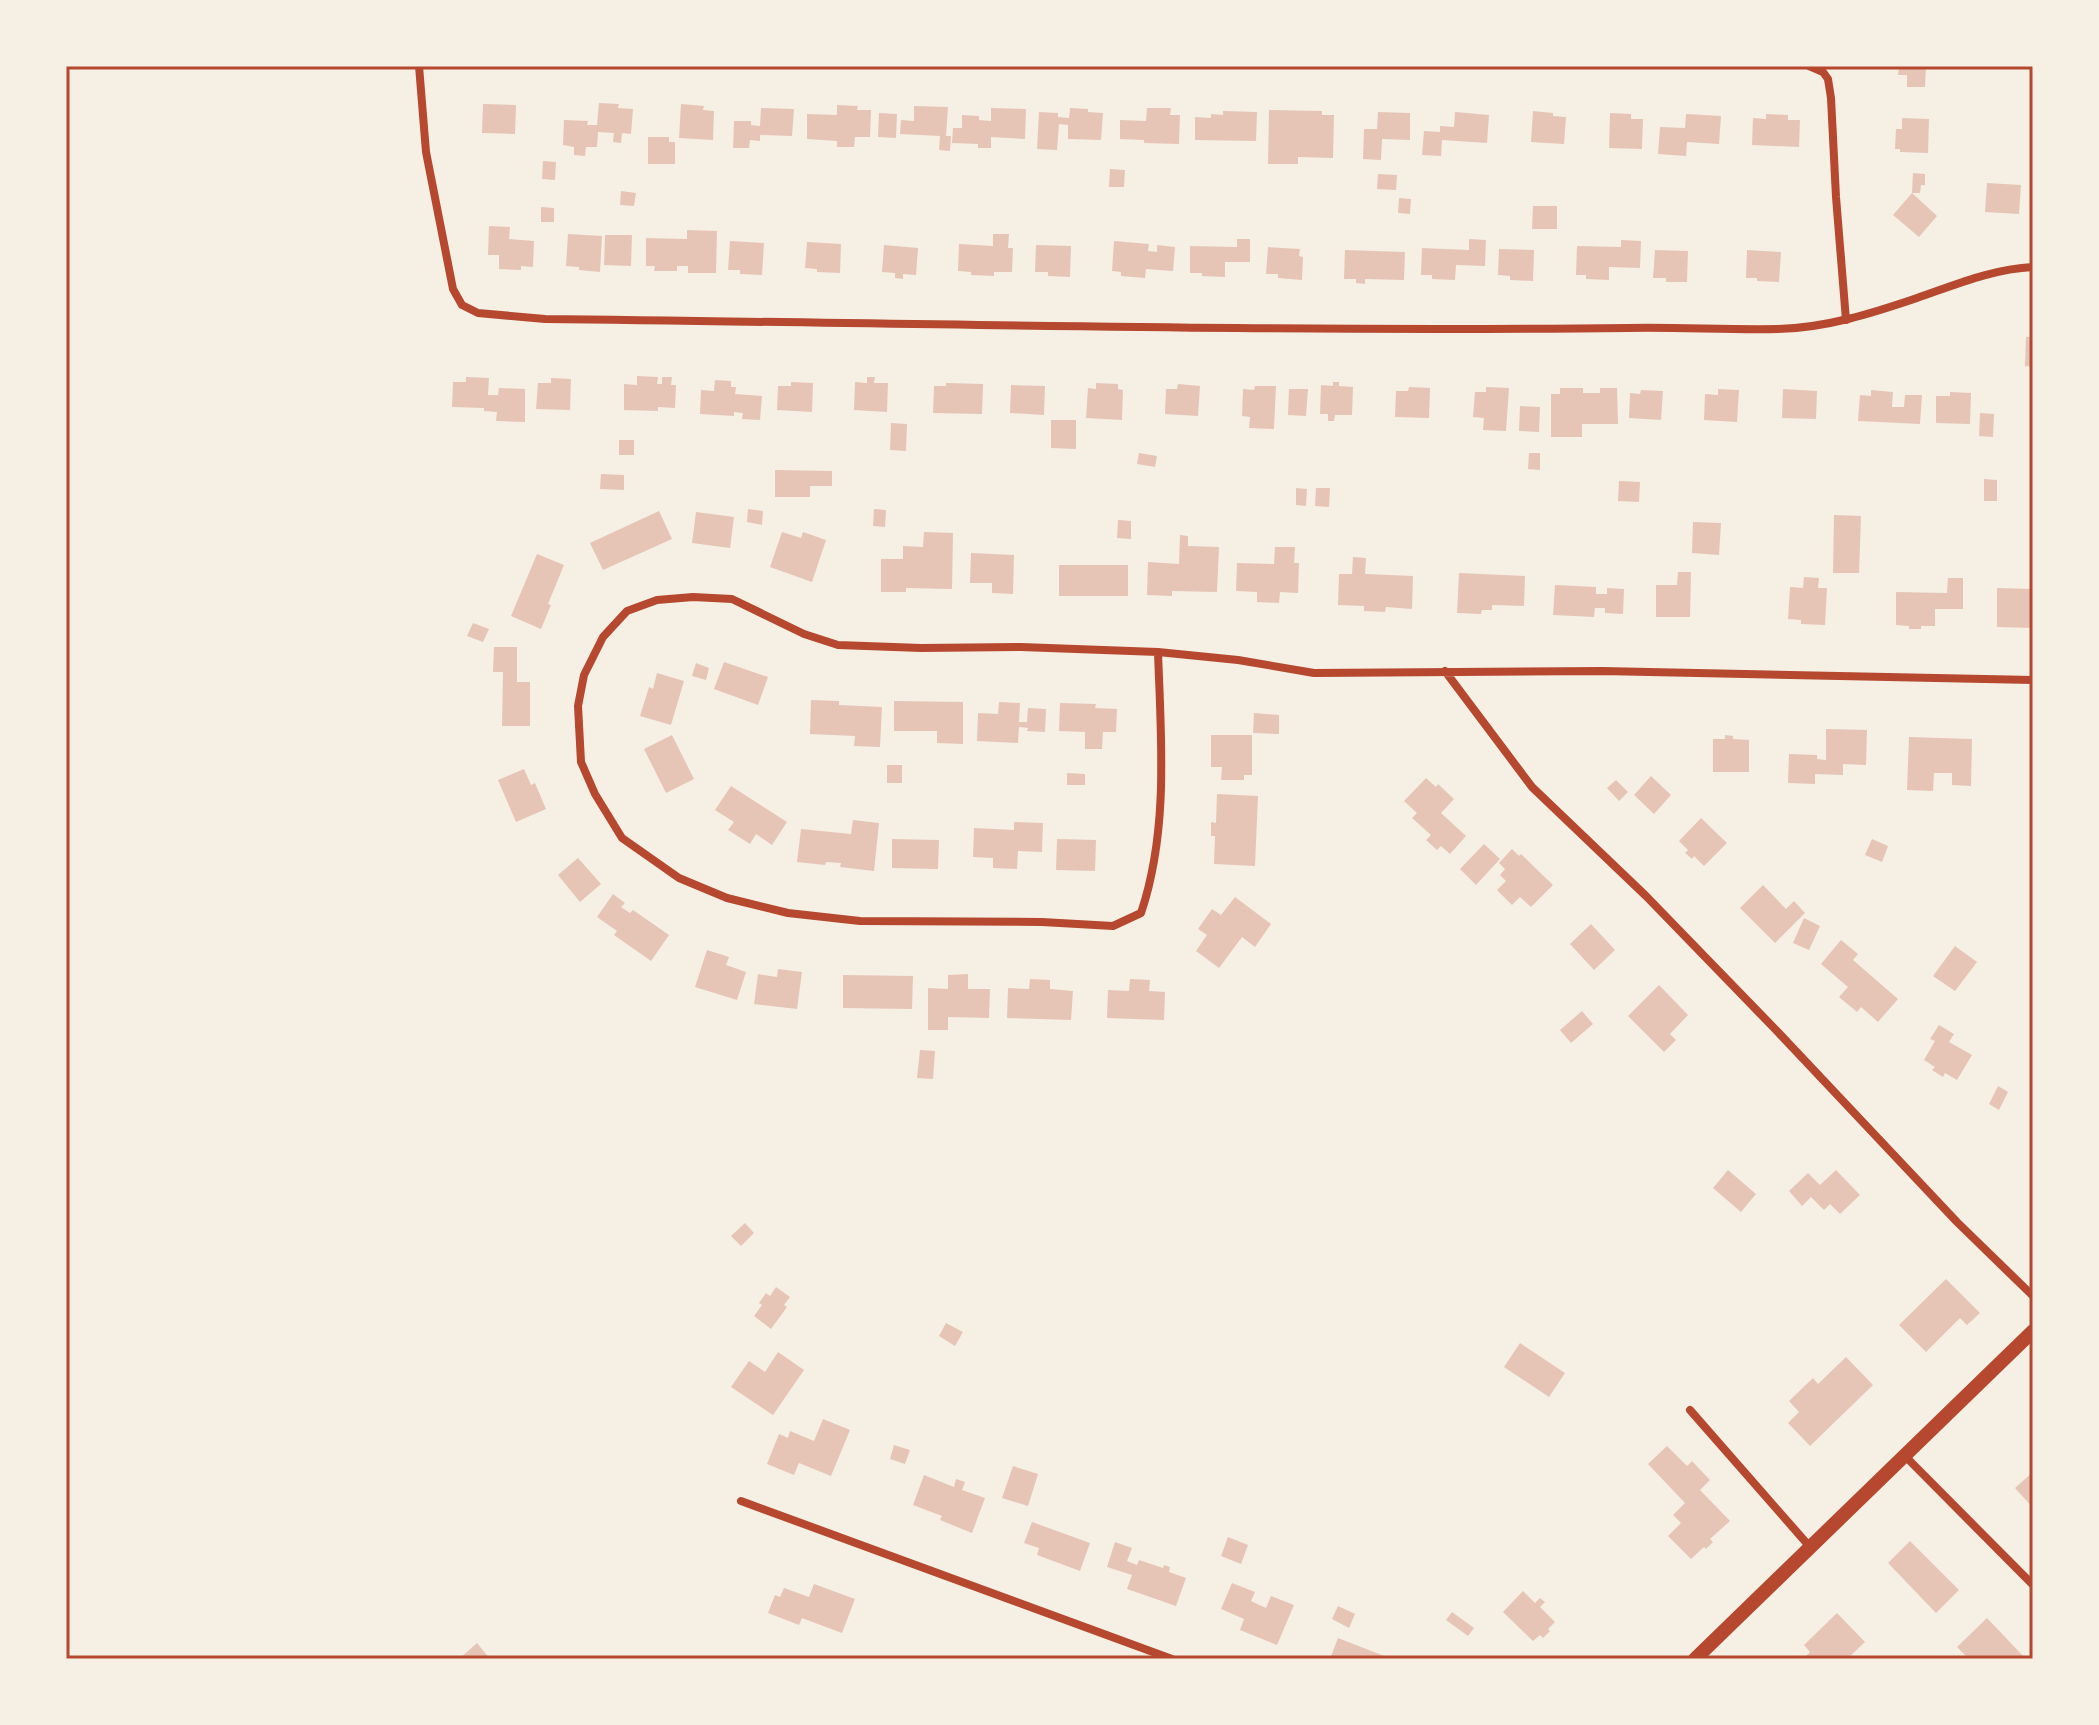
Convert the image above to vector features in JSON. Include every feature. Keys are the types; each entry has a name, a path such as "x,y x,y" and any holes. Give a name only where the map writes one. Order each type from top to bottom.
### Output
{"main road":[{"path":"1695,1659 2033,1331"}],"street":[{"path":"419,66 426,152 453,289 462,305 478,313 545,319 1157,329 1783,329 1846,320 1969,279 2033,267"},
{"path":"1809,66 1823,72 1828,79 1831,98 1846,320"},
{"path":"1158,652 1162,771 1156,852 1150,887 1141,913 1113,926 1042,922 860,921 788,913 727,898 679,878 622,838 595,794 581,762 578,706 584,675 603,637 627,611 657,600 693,597 732,599 804,634 838,645 1158,652 1238,660 1314,673 1602,671 2033,680"},
{"path":"1445,671 1532,787 1646,896 1957,1222 2033,1296"},
{"path":"1690,1410 1810,1547"},
{"path":"1904,1455 2033,1585"},
{"path":"741,1501 1172,1659"}],"building":[{"path":"1899,66 1926,66 1925,87 1907,87 1907,75 1898,75"},
{"path":"599,103 619,104 618,108 633,109 631,134 622,133 621,143 613,142 614,133 598,132 597,147 586,147 585,156 574,155 574,147 563,145 564,120 588,121 587,125 597,125"},
{"path":"483,104 516,105 515,134 482,133"},
{"path":"681,104 704,106 703,110 714,111 713,140 679,138"},
{"path":"837,105 871,110 870,137 855,137 854,147 837,147 837,141 807,139 807,114 837,115"},
{"path":"914,106 948,107 946,136 951,136 950,151 939,150 940,136 900,134 901,120 914,121"},
{"path":"761,108 794,109 792,136 760,135 760,141 750,140 749,148 733,148 734,121 751,121 751,125 760,126"},
{"path":"991,108 1026,109 1025,139 991,137 991,148 952,143 953,128 962,128 962,115 979,116 979,120 991,121"},
{"path":"1070,108 1103,113 1101,140 1068,139 1068,125 1059,124 1057,150 1037,149 1039,112 1058,113 1058,117 1069,118"},
{"path":"1147,108 1171,108 1170,115 1180,115 1179,144 1120,139 1120,120 1146,121"},
{"path":"1269,110 1322,111 1322,115 1334,115 1333,158 1298,157 1298,164 1268,164"},
{"path":"1223,111 1257,112 1256,141 1195,140 1195,117 1211,118 1211,114 1223,115"},
{"path":"1533,111 1566,117 1564,144 1531,142"},
{"path":"1378,112 1410,113 1410,140 1382,139 1381,160 1363,159 1364,129 1377,129"},
{"path":"1455,112 1489,115 1487,143 1442,140 1441,156 1422,155 1424,131 1440,132 1440,126 1454,127"},
{"path":"879,113 897,114 896,138 878,137"},
{"path":"1610,113 1631,114 1631,119 1643,119 1642,149 1609,148"},
{"path":"1686,114 1721,116 1719,144 1687,142 1686,156 1658,154 1660,127 1685,128"},
{"path":"1766,114 1788,115 1788,120 1800,120 1799,147 1752,145 1753,118 1766,119"},
{"path":"1902,118 1929,119 1928,153 1895,149 1896,129 1902,129"},
{"path":"648,137 669,137 669,142 675,142 675,164 648,164"},
{"path":"543,161 556,162 555,180 542,179"},
{"path":"1110,169 1125,170 1124,187 1109,187"},
{"path":"1913,173 1925,174 1925,185 1921,185 1920,193 1912,193"},
{"path":"1378,174 1397,175 1396,190 1377,189"},
{"path":"1987,183 2021,185 2019,214 1985,212"},
{"path":"621,191 636,193 634,206 620,205"},
{"path":"1912,193 1937,216 1919,237 1893,215"},
{"path":"1399,198 1411,199 1410,214 1398,213"},
{"path":"1533,206 1557,206 1557,229 1532,229"},
{"path":"541,207 554,208 554,222 541,222"},
{"path":"489,226 510,227 509,239 534,241 533,267 499,269 499,255 488,255"},
{"path":"687,230 717,231 716,273 688,273 688,266 677,266 677,271 654,271 655,266 646,266 646,238 687,239"},
{"path":"568,234 602,236 600,272 566,266"},
{"path":"993,234 1009,234 1008,248 1013,248 1012,272 994,272 994,276 958,271 959,244 993,246"},
{"path":"605,235 632,235 631,266 604,265"},
{"path":"1237,239 1250,239 1250,262 1225,262 1225,277 1190,273 1190,246 1237,247"},
{"path":"1469,239 1486,240 1485,266 1456,265 1455,280 1421,275 1422,248 1469,250"},
{"path":"1621,240 1641,241 1640,268 1609,267 1609,280 1586,279 1586,275 1576,275 1577,246 1621,247"},
{"path":"730,241 764,243 762,275 728,270"},
{"path":"1114,241 1149,244 1148,251 1157,252 1157,245 1175,247 1173,271 1146,269 1145,278 1121,276 1121,272 1112,271"},
{"path":"807,242 841,244 840,273 805,268"},
{"path":"884,245 918,248 916,275 903,274 903,279 895,278 895,273 882,272"},
{"path":"1036,245 1071,246 1070,277 1035,272"},
{"path":"1268,247 1300,249 1299,256 1303,257 1302,280 1266,274"},
{"path":"1499,249 1534,250 1533,281 1510,280 1510,276 1498,275"},
{"path":"1345,250 1405,252 1404,280 1365,279 1365,284 1356,283 1356,279 1344,279"},
{"path":"1655,250 1688,251 1687,282 1666,282 1666,278 1653,278"},
{"path":"1747,250 1781,252 1779,282 1746,278"},
{"path":"2026,337 2033,337 2033,367 2025,366"},
{"path":"637,376 658,377 657,384 662,384 662,377 672,377 671,385 676,385 675,408 624,410 624,384 637,385"},
{"path":"466,377 489,378 488,395 498,395 499,388 525,389 525,422 496,421 497,412 484,411 484,408 452,407 453,382 466,382"},
{"path":"867,377 875,377 874,383 888,383 887,412 854,410 855,382 867,383"},
{"path":"551,378 571,379 570,410 536,409 538,383 551,383"},
{"path":"715,380 731,381 731,387 736,387 735,394 762,396 760,420 742,419 743,413 734,412 734,416 700,414 701,390 714,391"},
{"path":"791,382 813,383 812,412 777,410 778,386 791,386"},
{"path":"1333,382 1339,382 1339,386 1353,387 1352,415 1335,415 1334,421 1328,421 1328,414 1320,414 1321,385 1333,386"},
{"path":"946,383 983,384 982,414 933,413 934,386 946,386"},
{"path":"1096,383 1118,384 1118,389 1123,390 1122,420 1086,418 1088,388 1096,389"},
{"path":"1178,384 1200,386 1198,416 1165,414 1166,389 1177,389"},
{"path":"1011,385 1045,386 1044,415 1010,413"},
{"path":"1255,386 1276,386 1274,429 1249,428 1250,417 1242,416 1243,389 1254,390"},
{"path":"1409,387 1430,388 1429,418 1395,417 1396,391 1408,391"},
{"path":"1486,387 1509,388 1506,431 1483,430 1484,418 1473,417 1475,392 1486,392"},
{"path":"1560,388 1583,388 1583,393 1600,393 1600,388 1617,388 1618,424 1582,424 1582,437 1551,437 1551,394 1560,394"},
{"path":"1289,389 1308,389 1306,416 1288,415"},
{"path":"1718,389 1739,390 1737,422 1704,420 1705,394 1718,395"},
{"path":"1783,389 1817,391 1816,419 1782,418"},
{"path":"1641,390 1663,391 1661,420 1629,418 1630,393 1640,394"},
{"path":"1871,390 1893,392 1892,407 1904,407 1905,395 1922,395 1920,424 1858,421 1860,395 1871,396"},
{"path":"1950,392 1971,393 1970,424 1936,423 1936,396 1950,396"},
{"path":"1520,406 1540,407 1539,432 1519,431"},
{"path":"1980,413 1994,414 1993,437 1979,436"},
{"path":"1051,420 1076,420 1076,449 1051,448"},
{"path":"891,423 907,424 906,451 890,450"},
{"path":"619,440 634,440 634,455 619,455"},
{"path":"1139,453 1157,456 1155,467 1137,464"},
{"path":"1529,453 1540,453 1540,470 1528,469"},
{"path":"775,470 832,471 832,486 810,486 810,497 775,497"},
{"path":"601,474 624,475 624,490 600,489"},
{"path":"1984,479 1997,480 1997,501 1984,501"},
{"path":"1619,481 1640,482 1639,502 1618,501"},
{"path":"1296,488 1307,489 1306,506 1296,505"},
{"path":"1316,488 1330,488 1329,507 1315,506"},
{"path":"748,509 763,511 762,525 747,522"},
{"path":"874,509 886,510 885,527 873,526"},
{"path":"659,511 672,539 603,570 590,543"},
{"path":"696,512 734,517 730,548 692,543"},
{"path":"1834,515 1861,516 1859,573 1833,573"},
{"path":"1118,520 1131,521 1131,539 1117,538"},
{"path":"1693,522 1721,523 1719,555 1692,553"},
{"path":"782,532 801,538 803,532 826,540 812,582 770,567"},
{"path":"924,532 953,533 952,589 906,588 906,592 881,592 881,559 903,559 903,546 923,547"},
{"path":"1180,535 1188,536 1188,546 1219,547 1217,592 1172,591 1172,596 1147,595 1148,562 1179,564"},
{"path":"1275,547 1295,547 1294,563 1299,563 1298,593 1280,592 1279,603 1257,602 1257,592 1236,591 1237,563 1274,564"},
{"path":"971,553 1014,555 1013,594 992,593 992,583 970,583"},
{"path":"537,554 564,565 541,629 511,616"},
{"path":"1353,557 1366,558 1365,574 1413,576 1412,609 1386,607 1385,612 1364,611 1364,606 1338,605 1339,574 1352,574"},
{"path":"1059,565 1128,565 1128,596 1059,596"},
{"path":"1678,572 1691,572 1690,617 1656,617 1656,585 1677,585"},
{"path":"1459,573 1525,576 1524,606 1492,605 1492,610 1482,610 1481,614 1457,613"},
{"path":"1804,577 1819,578 1818,588 1827,588 1825,625 1801,624 1801,620 1788,619 1790,587 1803,588"},
{"path":"1948,578 1963,578 1963,609 1935,609 1935,626 1909,629 1909,626 1896,625 1896,592 1947,593"},
{"path":"1555,585 1596,587 1596,594 1607,594 1607,588 1624,589 1623,614 1605,613 1605,608 1595,608 1594,617 1553,615"},
{"path":"1997,588 2033,589 2033,628 1997,627"},
{"path":"473,623 489,629 483,642 467,636"},
{"path":"494,647 517,647 517,682 530,682 530,726 502,726 503,672 493,672"},
{"path":"724,662 768,677 758,705 714,689"},
{"path":"696,663 709,668 706,680 692,676"},
{"path":"657,673 684,681 671,725 640,716"},
{"path":"811,700 882,707 880,747 854,746 855,736 810,734"},
{"path":"894,701 963,702 963,744 937,743 937,731 894,731"},
{"path":"999,702 1020,703 1019,722 1027,722 1028,708 1046,709 1045,732 1027,731 1028,728 1019,727 1018,743 977,741 978,713 998,714"},
{"path":"1060,703 1096,704 1095,708 1117,709 1116,732 1103,732 1102,749 1085,749 1085,732 1059,731"},
{"path":"1254,713 1279,715 1279,734 1253,733"},
{"path":"1826,729 1867,730 1866,765 1843,764 1843,775 1815,774 1815,784 1788,783 1789,754 1817,755 1817,759 1826,760"},
{"path":"672,735 694,779 666,793 644,749"},
{"path":"1211,735 1252,735 1252,775 1244,775 1244,780 1221,780 1222,767 1211,767"},
{"path":"1725,735 1749,740 1749,772 1713,772 1713,739 1725,739"},
{"path":"1909,737 1972,739 1971,786 1952,785 1952,773 1934,773 1933,791 1907,790"},
{"path":"887,765 902,765 902,783 887,783"},
{"path":"524,769 531,785 535,783 546,809 516,822 498,780"},
{"path":"1067,773 1085,774 1085,785 1067,785"},
{"path":"1651,776 1671,795 1654,814 1634,795"},
{"path":"1426,778 1454,799 1441,813 1466,836 1450,854 1441,846 1437,850 1426,840 1431,835 1412,818 1417,813 1404,801"},
{"path":"1616,780 1628,792 1619,801 1607,788"},
{"path":"731,786 787,822 772,845 756,834 750,844 728,830 734,822 715,810"},
{"path":"1217,794 1258,796 1255,866 1214,864 1215,836 1211,836 1211,822 1216,823"},
{"path":"1701,818 1727,843 1704,866 1694,856 1692,859 1685,853 1688,850 1679,841"},
{"path":"853,820 879,823 874,871 840,867 841,863 797,862 801,829 851,834"},
{"path":"1014,822 1043,823 1042,852 1018,851 1017,869 993,868 993,858 973,857 974,828 1014,830"},
{"path":"892,839 939,840 938,869 892,868"},
{"path":"1057,839 1096,840 1095,871 1056,870"},
{"path":"1872,839 1888,846 1882,862 1865,855"},
{"path":"1484,844 1500,859 1476,885 1460,869"},
{"path":"1512,849 1553,885 1531,907 1520,897 1512,905 1497,890 1506,881 1500,875 1505,869 1499,863"},
{"path":"578,858 601,884 580,902 558,875"},
{"path":"1763,885 1786,909 1794,901 1805,913 1775,943 1740,908"},
{"path":"613,894 625,903 621,907 630,913 633,910 669,935 651,961 614,935 617,931 597,917"},
{"path":"1235,897 1271,924 1255,947 1242,937 1219,968 1196,951 1207,935 1198,929 1212,909 1221,915"},
{"path":"1804,918 1820,926 1809,950 1793,943"},
{"path":"1591,924 1615,950 1594,970 1570,944"},
{"path":"1841,940 1858,954 1853,960 1898,999 1878,1022 1861,1007 1857,1012 1839,997 1848,987 1821,964"},
{"path":"1955,946 1977,962 1955,991 1933,976"},
{"path":"707,950 729,957 726,965 746,972 737,1000 695,987"},
{"path":"778,969 802,972 797,1009 754,1004 758,974 777,977"},
{"path":"968,974 968,989 990,989 989,1018 948,1017 948,1030 928,1030 928,988 948,989 948,975"},
{"path":"843,975 913,976 912,1009 843,1008"},
{"path":"1030,979 1050,980 1050,989 1073,991 1071,1020 1007,1018 1008,988 1029,989"},
{"path":"1130,979 1150,980 1149,991 1165,992 1164,1020 1107,1018 1108,990 1129,991"},
{"path":"1659,985 1688,1015 1670,1034 1676,1040 1664,1052 1628,1016"},
{"path":"1582,1011 1593,1024 1571,1043 1560,1030"},
{"path":"1939,1025 1954,1034 1949,1042 1972,1055 1957,1080 1945,1073 1943,1077 1924,1060 1935,1041 1930,1039"},
{"path":"920,1050 935,1051 933,1079 917,1078"},
{"path":"1998,1086 2008,1092 1999,1110 1989,1104"},
{"path":"1728,1170 1756,1194 1741,1212 1713,1188"},
{"path":"1836,1170 1860,1195 1840,1214 1830,1204 1824,1210 1811,1197 1802,1206 1789,1191 1808,1173 1820,1185"},
{"path":"745,1223 754,1233 741,1246 731,1236"},
{"path":"1946,1279 1980,1313 1967,1325 1960,1318 1926,1352 1899,1325"},
{"path":"776,1287 790,1297 784,1305 787,1307 771,1329 754,1316 766,1293 770,1296"},
{"path":"946,1323 963,1332 955,1346 939,1336"},
{"path":"1520,1343 1565,1373 1549,1397 1504,1367"},
{"path":"778,1352 804,1370 773,1415 731,1387 749,1361 765,1372"},
{"path":"1846,1357 1873,1385 1810,1446 1788,1423 1799,1412 1789,1401 1813,1378 1818,1384"},
{"path":"823,1419 850,1430 831,1476 799,1463 794,1475 767,1464 779,1434 788,1438 790,1431 814,1441"},
{"path":"894,1445 910,1450 905,1464 890,1459"},
{"path":"1667,1446 1687,1466 1692,1461 1710,1480 1700,1490 1730,1521 1710,1539 1713,1542 1706,1549 1704,1547 1691,1559 1668,1536 1681,1523 1673,1515 1685,1503 1648,1464"},
{"path":"1013,1466 1038,1474 1028,1506 1002,1498"},
{"path":"2033,1472 2033,1508 2015,1488"},
{"path":"924,1475 954,1487 956,1479 965,1482 962,1490 985,1498 972,1533 940,1520 942,1516 913,1505"},
{"path":"1032,1522 1090,1543 1080,1571 1037,1555 1039,1548 1024,1543"},
{"path":"1228,1537 1248,1545 1241,1564 1221,1556"},
{"path":"1910,1541 1959,1590 1936,1613 1888,1563"},
{"path":"1115,1542 1132,1548 1127,1561 1137,1565 1139,1560 1163,1568 1164,1565 1170,1567 1169,1572 1186,1578 1176,1606 1127,1589 1132,1575 1107,1567"},
{"path":"1232,1583 1255,1592 1251,1601 1266,1608 1271,1596 1294,1605 1277,1645 1240,1630 1244,1619 1221,1609"},
{"path":"814,1584 855,1599 842,1633 802,1618 799,1625 768,1613 775,1595 780,1597 784,1588 809,1597"},
{"path":"1523,1591 1535,1603 1540,1598 1545,1602 1540,1607 1555,1622 1543,1638 1540,1635 1533,1641 1503,1612"},
{"path":"1338,1606 1355,1614 1349,1628 1332,1619"},
{"path":"1452,1612 1474,1628 1468,1636 1446,1620"},
{"path":"1837,1613 1865,1642 1847,1659 1803,1659 1810,1652 1804,1645"},
{"path":"1987,1618 2026,1659 1969,1659 1957,1647"},
{"path":"1338,1638 1392,1659 1330,1659"},
{"path":"477,1643 490,1659 459,1659"}]}
